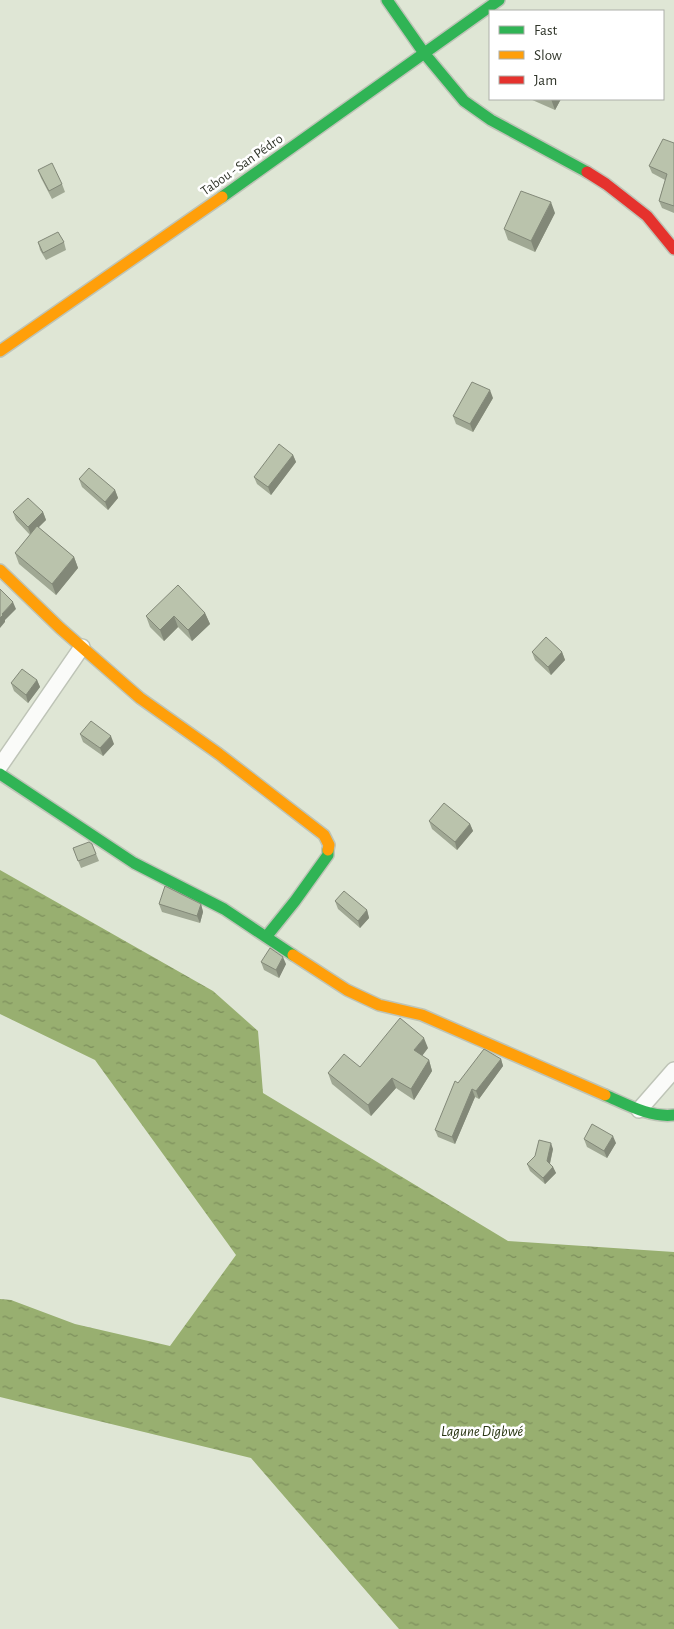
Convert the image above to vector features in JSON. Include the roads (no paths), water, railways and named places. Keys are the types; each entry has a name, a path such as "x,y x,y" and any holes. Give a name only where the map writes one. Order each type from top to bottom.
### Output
{"street":[{"path":"387,0 424,53 464,101 490,120 567,160 606,184 647,216 674,249"},
{"name":"Tabou - San Pédro","path":"0,351 304,140 499,0"},
{"path":"0,570 140,698 219,754 324,835 330,845 328,855 266,937"},
{"path":"0,766 82,647"},
{"path":"0,774 134,863 224,910 347,990 379,1005 422,1015 639,1110 666,1116 674,1115"},
{"path":"639,1110 674,1070"}],"water":[{"name":"Lagune Digbwé","path":"0,870 213,991 258,1031 263,1093 508,1241 674,1252 674,1629 399,1629 251,1458 0,1397 0,1299 11,1300 75,1324 170,1346 236,1255 95,1060 0,1014"}]}
